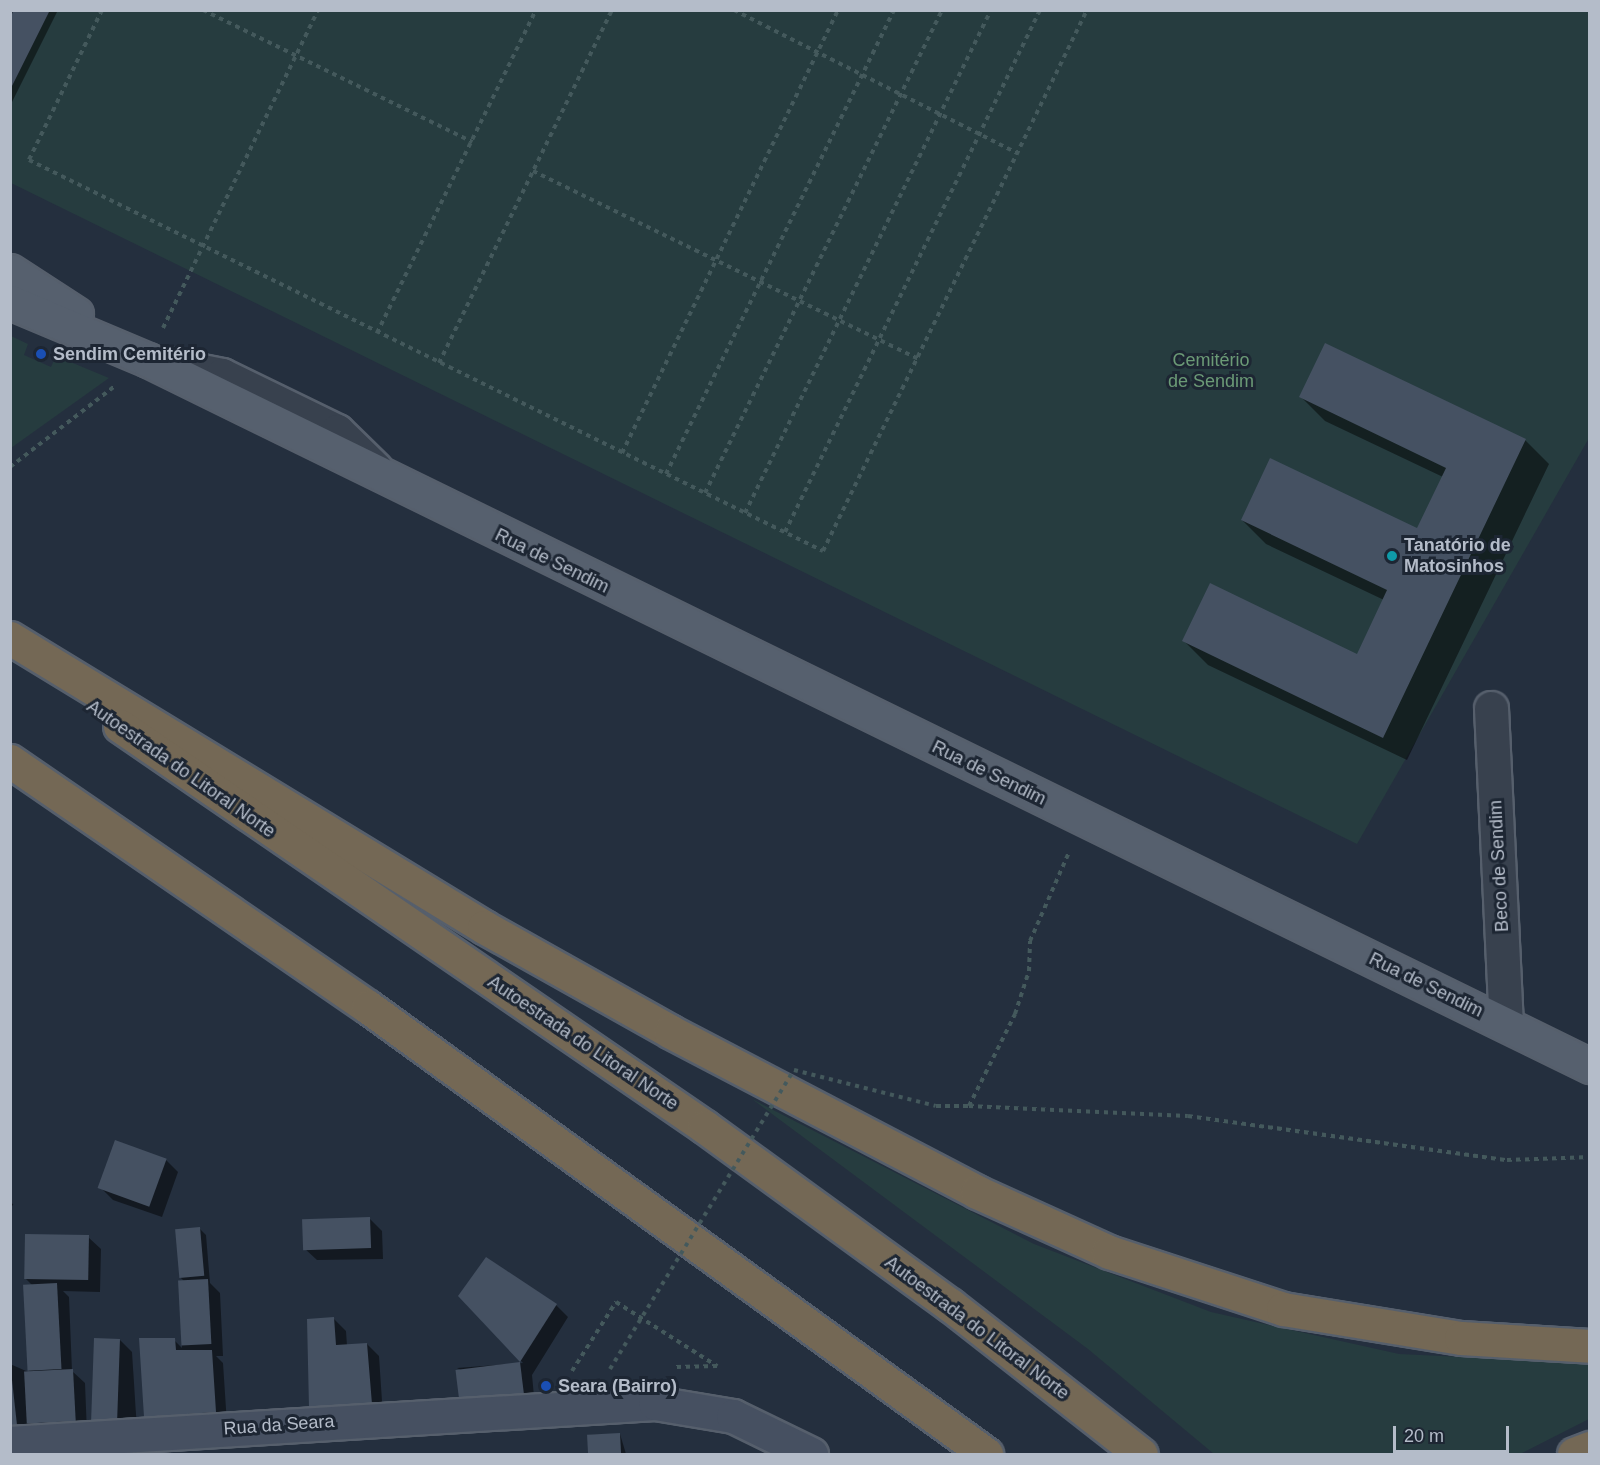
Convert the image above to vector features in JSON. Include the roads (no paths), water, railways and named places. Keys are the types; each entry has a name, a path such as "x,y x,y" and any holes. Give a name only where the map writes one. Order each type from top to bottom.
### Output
{"highway":[{"path":"10,638 484,927 671,1032 968,1187 1109,1252 1282,1309 1461,1338 1590,1346"},
{"name":"Autoestrada do Litoral Norte","path":"10,651 705,1127 950,1305 1142,1455"},
{"path":"10,761 368,1007 832,1340 986,1455"},
{"path":"832,1340 948,1455"},
{"path":"1574,1455 1590,1448"}],"main road":[{"name":"Rua de Sendim","path":"10,271 148,360"},
{"name":"Rua de Sendim","path":"10,302 148,360 388,480 1590,1066"}],"street":[{"name":"Beco de Sendim","path":"1491,708 1506,1024"},
{"name":"Rua da Seara","path":"10,1443 548,1406 699,1407 766,1428 811,1455"}],"place":[{"name":"Sendim Cemitério","path":"41,354"},
{"name":"Tanatório de Matosinhos","path":"1392,556"},
{"name":"Seara (Bairro)","path":"546,1386"}],"park label":[{"name":"Cemitério de Sendim","path":"1211,371"}]}
